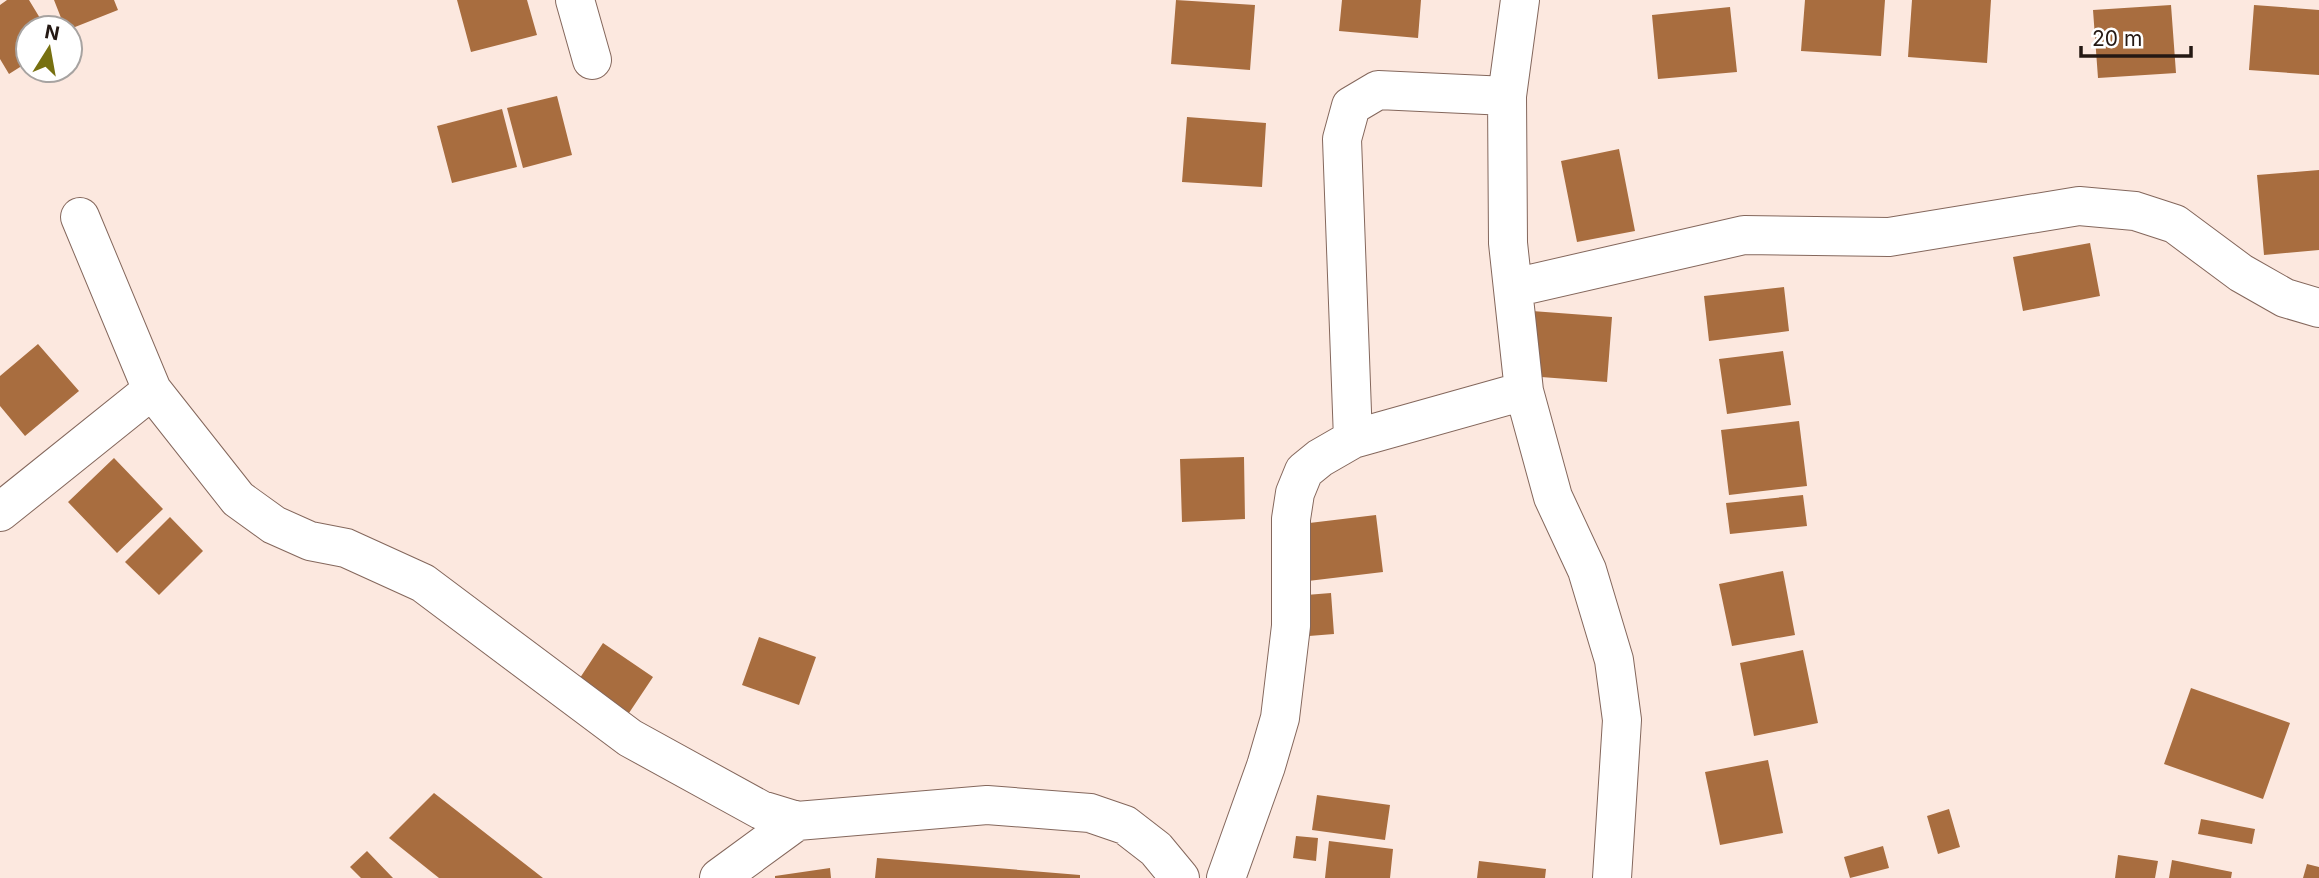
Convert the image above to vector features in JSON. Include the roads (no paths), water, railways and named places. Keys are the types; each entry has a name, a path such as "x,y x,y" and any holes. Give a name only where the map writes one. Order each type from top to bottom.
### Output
{"street":[{"path":"575,0 592,60"},
{"path":"1520,0 1507,96 1508,243 1524,391 1553,497 1587,570 1614,660 1622,720 1612,878"},
{"path":"1353,439 1342,139 1351,106 1378,90 1507,96"},
{"path":"1513,288 1744,235 1889,237 2079,206 2134,211 2175,224 2252,279 2285,298 2319,308"},
{"path":"80,218 152,390 238,499 274,525 310,541 346,548 380,561 423,583 630,738 761,810 797,821 986,805 1090,813 1125,825 1156,849 1180,878"},
{"path":"0,512 152,390"},
{"path":"1226,878 1280,718 1291,626 1291,519 1295,493 1304,471 1320,458 1353,439 1524,391"},
{"path":"719,878 797,821"}]}
